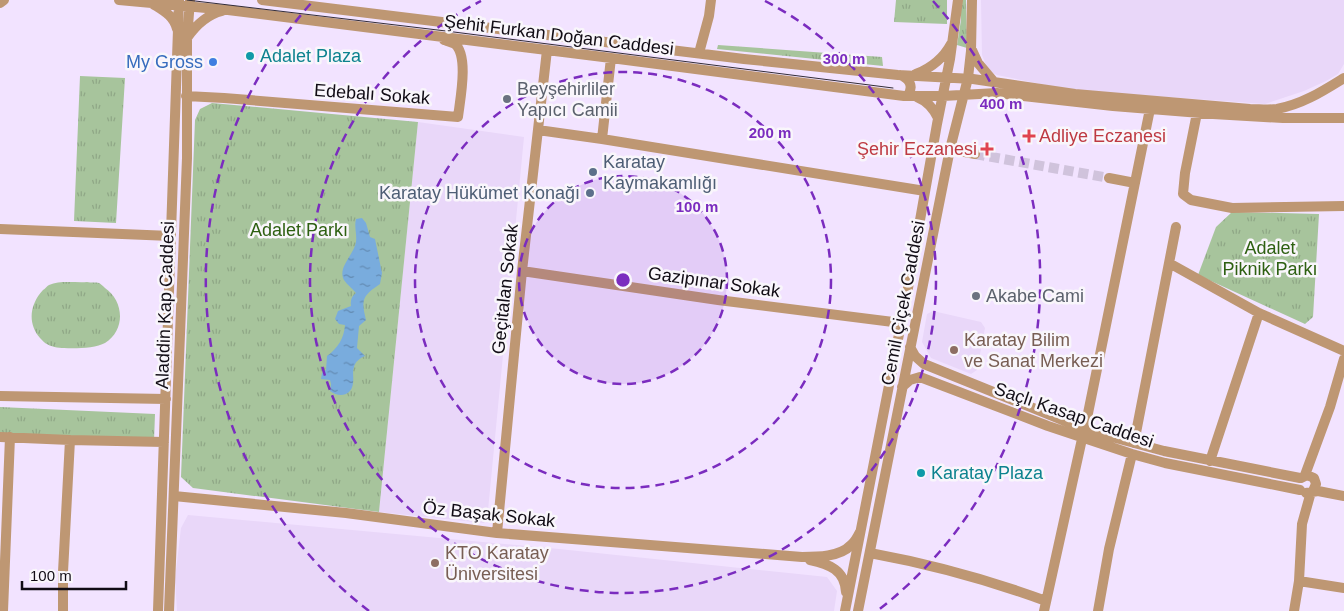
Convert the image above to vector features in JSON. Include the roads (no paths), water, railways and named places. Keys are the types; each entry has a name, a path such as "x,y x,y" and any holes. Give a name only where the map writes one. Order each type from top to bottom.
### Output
{"street":[{"path":"0,3 4,0"},
{"name":"Şehit Furkan Doğan Caddesi","path":"119,0 150,3 184,3 904,96 939,96 963,99"},
{"name":"Şehit Furkan Doğan Caddesi","path":"262,0 699,53 898,75 968,78 1075,94 1210,106 1269,110 1312,97 1344,78"},
{"path":"699,53 709,16 711,0"},
{"name":"Cemil Çiçek Caddesi","path":"845,607 901,323 937,121 939,96 946,77 958,0"},
{"name":"Cemil Çiçek Caddesi","path":"858,611 950,149 968,78 972,0"},
{"path":"150,3 172,17 176,23 177,30"},
{"name":"Aladdin Kap Caddesi","path":"158,611 172,236 177,30 184,3"},
{"name":"Aladdin Kap Caddesi","path":"170,611 187,158 187,39 184,3"},
{"path":"187,39 199,23 207,17 228,10"},
{"name":"Edebalı Sokak","path":"186,96 458,117 463,66 460,53 456,45 435,36"},
{"path":"912,76 931,67 940,59 949,48 952,40"},
{"path":"971,47 978,63 994,82"},
{"name":"Geçitalan Sokak","path":"497,533 522,271 547,50"},
{"path":"602,139 611,58"},
{"path":"898,75 904,76 909,80 911,86 908,95 904,96"},
{"path":"963,99 978,93 1006,94 1198,113 1283,118 1344,118"},
{"path":"916,96 925,100 930,105 937,121 940,117 950,115 954,119 956,126"},
{"path":"1085,428 1150,109"},
{"path":"1198,113 1185,173 1184,194 1191,200 1232,208 1344,206"},
{"path":"538,130 925,191"},
{"path":"950,149 975,154"},
{"path":"1109,178 1134,183"},
{"path":"1134,443 1176,227"},
{"path":"0,230 172,236"},
{"path":"1169,263 1259,313 1344,351"},
{"name":"Gazipınar Sokak","path":"522,271 718,300 901,323"},
{"path":"1210,461 1259,313"},
{"path":"910,347 921,362 914,366 916,374 920,377"},
{"path":"1306,491 1298,484 1308,477 1310,458 1317,444 1344,359"},
{"name":"Saçlı Kasap Caddesi","path":"921,362 1085,428 1134,443 1210,461 1308,477 1344,494"},
{"path":"902,387 910,380 920,377"},
{"name":"Saçlı Kasap Caddesi","path":"920,377 1082,439 1132,454 1306,491 1344,494"},
{"path":"0,396 166,399"},
{"path":"4,611 5,437 164,442"},
{"path":"870,553 967,575 1020,591 1045,606 1082,439"},
{"path":"62,611 70,440"},
{"path":"1098,611 1109,549 1132,454"},
{"path":"1294,611 1299,581 1302,524 1300,515 1306,491 1316,484 1308,477"},
{"name":"Öz Başak Sokak","path":"174,496 346,513 497,533 802,558"},
{"path":"802,558 837,554 851,546 860,532"},
{"path":"802,558 820,562 836,570 845,583 845,607"},
{"path":"1299,581 1344,588"}],"water":[{"path":"362,218 366,223 370,237 375,239 382,273 380,284 366,295 363,303 366,320 359,326 357,348 365,356 358,360 355,365 350,391 337,395 330,391 330,380 321,379 322,373 326,370 327,356 337,346 343,334 345,325 339,324 335,319 338,311 351,306 353,295 356,293 344,280 342,274 355,246 356,219"}],"tunnel":[{"path":"975,154 1109,178"}],"tram line":[{"path":"187,0 893,88"}],"place":[{"name":"Adalet Plaza","path":"250,56"},
{"name":"My Gross","path":"213,62"},
{"name":"Beyşehirliler Yapıcı Camii","path":"507,99"},
{"name":"Adliye Eczanesi","path":"1029,136"},
{"name":"Şehir Eczanesi","path":"987,149"},
{"name":"Karatay Kaymakamlığı","path":"593,172"},
{"name":"Karatay Hükümet Konağı","path":"590,193"},
{"name":"Akabe Cami","path":"976,296"},
{"name":"Karatay Bilim ve Sanat Merkezi","path":"954,350"},
{"name":"Karatay Plaza","path":"921,473"},
{"name":"KTO Karatay Üniversitesi","path":"435,563"}],"park label":[{"name":"Adalet Parkı","path":"299,230"},
{"name":"Adalet Piknik Parkı","path":"1270,258"}]}
